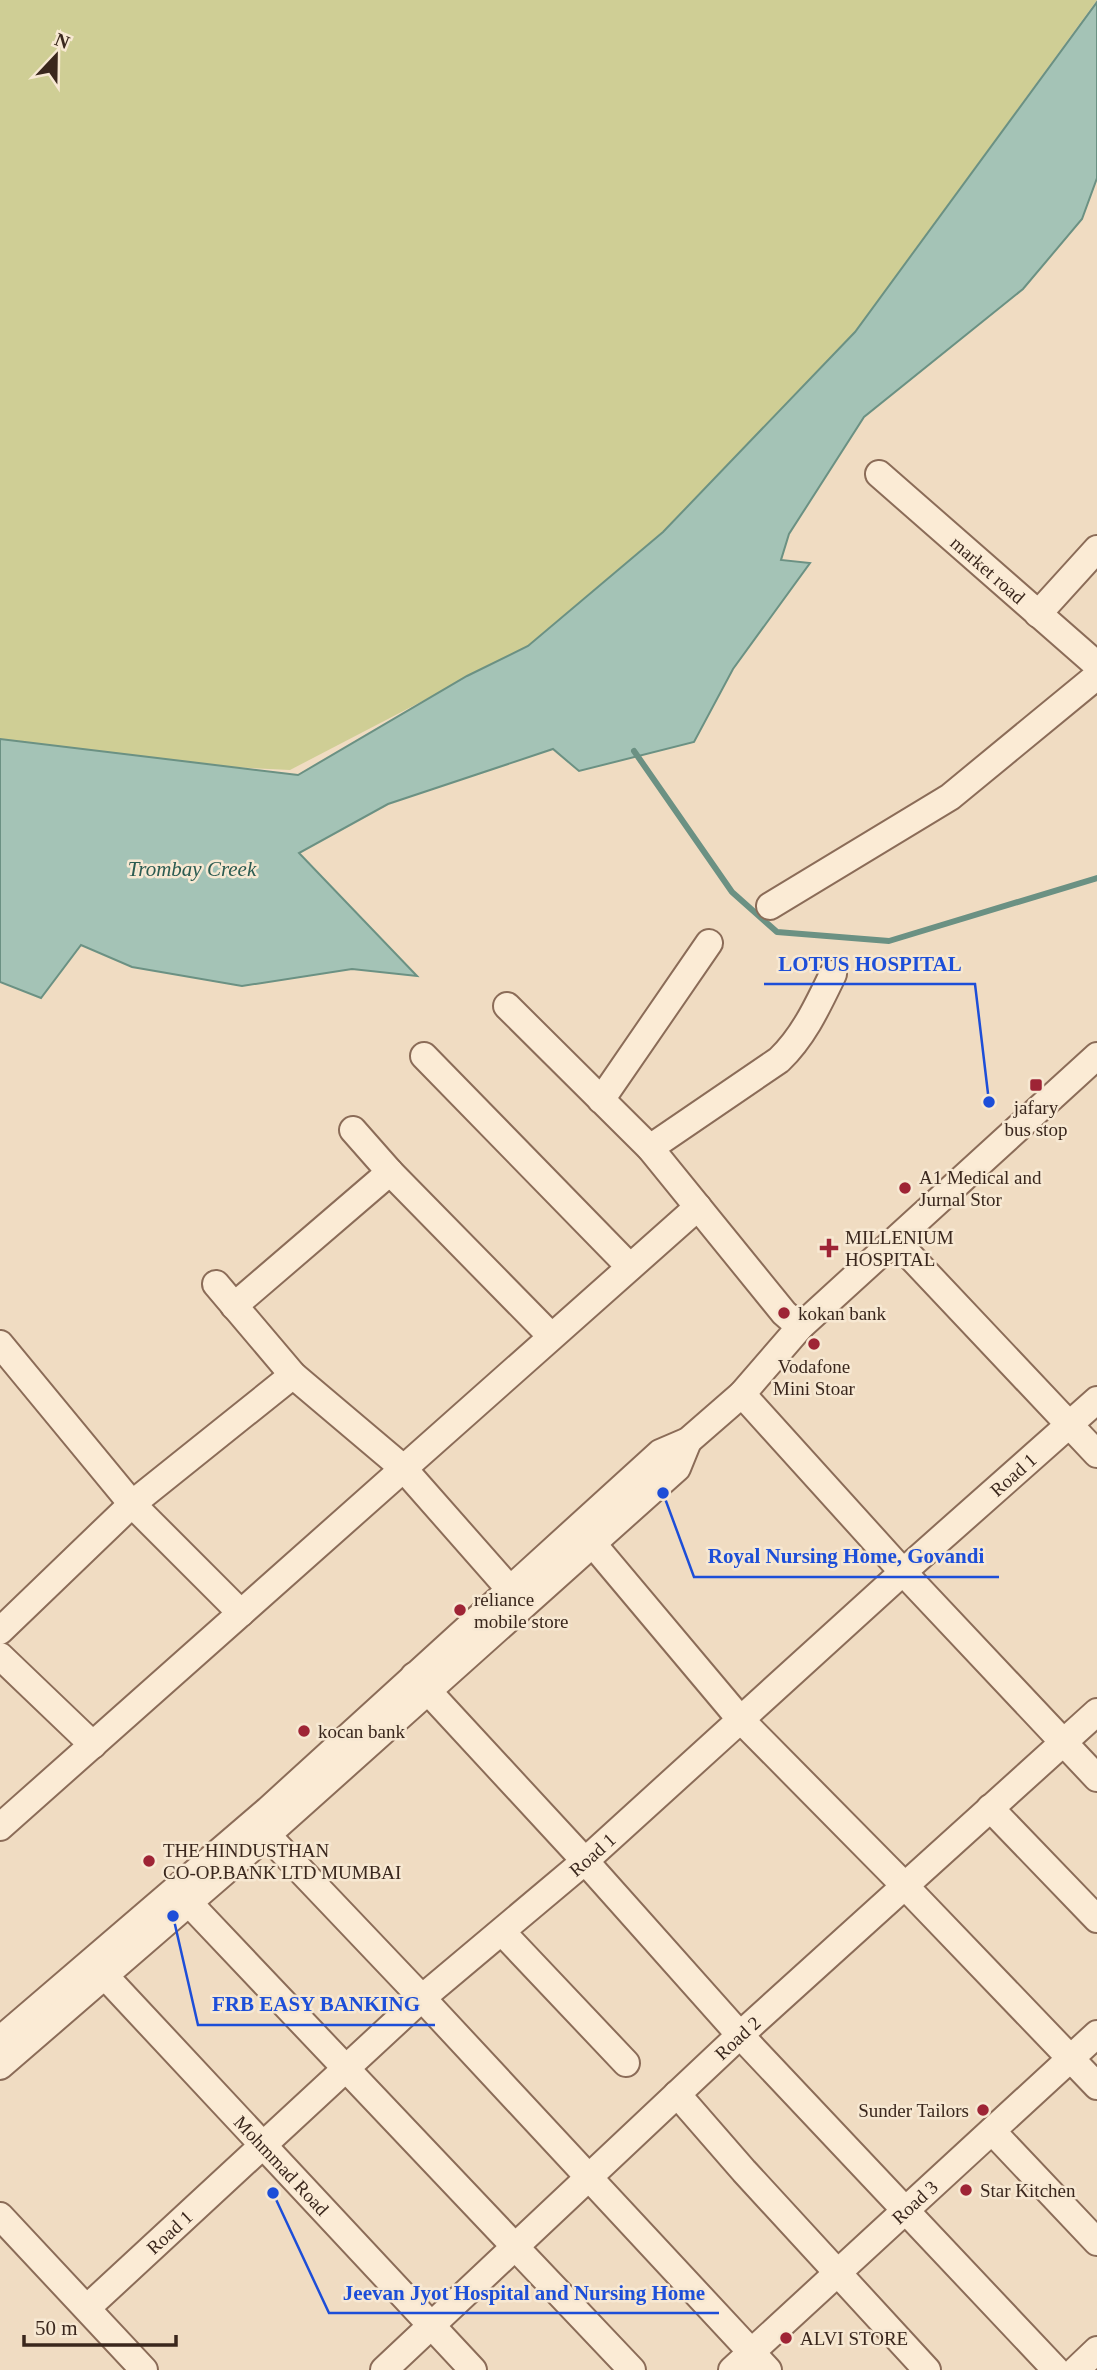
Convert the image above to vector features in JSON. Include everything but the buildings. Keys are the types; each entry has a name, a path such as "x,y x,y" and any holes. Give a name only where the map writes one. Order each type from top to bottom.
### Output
{"street":[{"name":"market road","path":"879,474 1097,666"},
{"path":"1038,614 1097,549"},
{"path":"769,906 950,797 1097,676"},
{"path":"601,1100 709,943"},
{"path":"650,1148 779,1060 813,1017 833,974"},
{"path":"507,1006 650,1148 784,1313 800,1327"},
{"path":"424,1056 630,1266"},
{"path":"0,2066 98,1968 268,1810 421,1683 586,1535 660,1453 688,1441 742,1394 800,1327 1097,1056"},
{"path":"353,1129 390,1172 551,1336"},
{"path":"234,1306 390,1172"},
{"path":"0,1827 698,1207"},
{"path":"896,1241 1097,1454"},
{"path":"216,1284 293,1375 404,1468 517,1597"},
{"path":"0,1344 132,1504 241,1613"},
{"path":"0,1631 132,1504 293,1375"},
{"path":"742,1394 903,1572 1097,1778"},
{"name":"Road 1","path":"88,2308 422,1998 585,1861 903,1572 1097,1401"},
{"path":"586,1535 740,1719 1097,2086"},
{"path":"0,1656 93,1745"},
{"path":"0,2040 189,1903 267,1835 421,1683"},
{"path":"421,1683 740,2035 1056,2370"},
{"name":"Road 2","path":"384,2370 740,2035 1097,1712"},
{"path":"990,1808 1097,1919"},
{"path":"267,1835 759,2361"},
{"path":"189,1903 632,2370"},
{"path":"502,1932 626,2063"},
{"name":"Mohmmad Road","path":"98,1968 473,2370"},
{"name":"Road 3","path":"732,2370 759,2361 838,2272 1097,2034"},
{"path":"677,2094 927,2370"},
{"path":"992,2131 1097,2242"},
{"path":"0,2216 145,2370"},
{"path":"1076,2370 1097,2350"}],"shaded area":[{"path":"0,0 1097,0 855,332 680,517 528,646 290,770 0,756"}],"water":[{"name":"Trombay Creek","path":"1097,2 1097,178 1082,219 1023,289 864,417 789,534 781,560 810,563 733,669 694,742 579,771 553,749 388,804 299,853 417,976 352,969 242,986 132,967 81,945 41,998 0,982 0,739 298,775 467,676 528,646 663,532 855,332"}],"waterway":[{"path":"634,751 732,892 777,932 889,941 1097,878"}],"place":[{"name":"jafary bus stop","path":"1036,1085"},
{"name":"LOTUS HOSPITAL","path":"989,1102"},
{"name":"A1 Medical and Jurnal Stor","path":"905,1188"},
{"name":"MILLENIUM HOSPITAL","path":"829,1248"},
{"name":"kokan bank","path":"784,1313"},
{"name":"Vodafone Mini Stoar","path":"814,1344"},
{"name":"Royal Nursing Home, Govandi","path":"663,1493"},
{"name":"reliance mobile store","path":"460,1610"},
{"name":"kocan bank","path":"304,1731"},
{"name":"THE HINDUSTHAN CO-OP.BANK LTD MUMBAI","path":"149,1861"},
{"name":"FRB EASY BANKING","path":"173,1916"},
{"name":"Sunder Tailors","path":"983,2110"},
{"name":"Star Kitchen","path":"966,2190"},
{"name":"Jeevan Jyot Hospital and Nursing Home","path":"273,2193"},
{"name":"ALVI STORE","path":"786,2338"}]}
